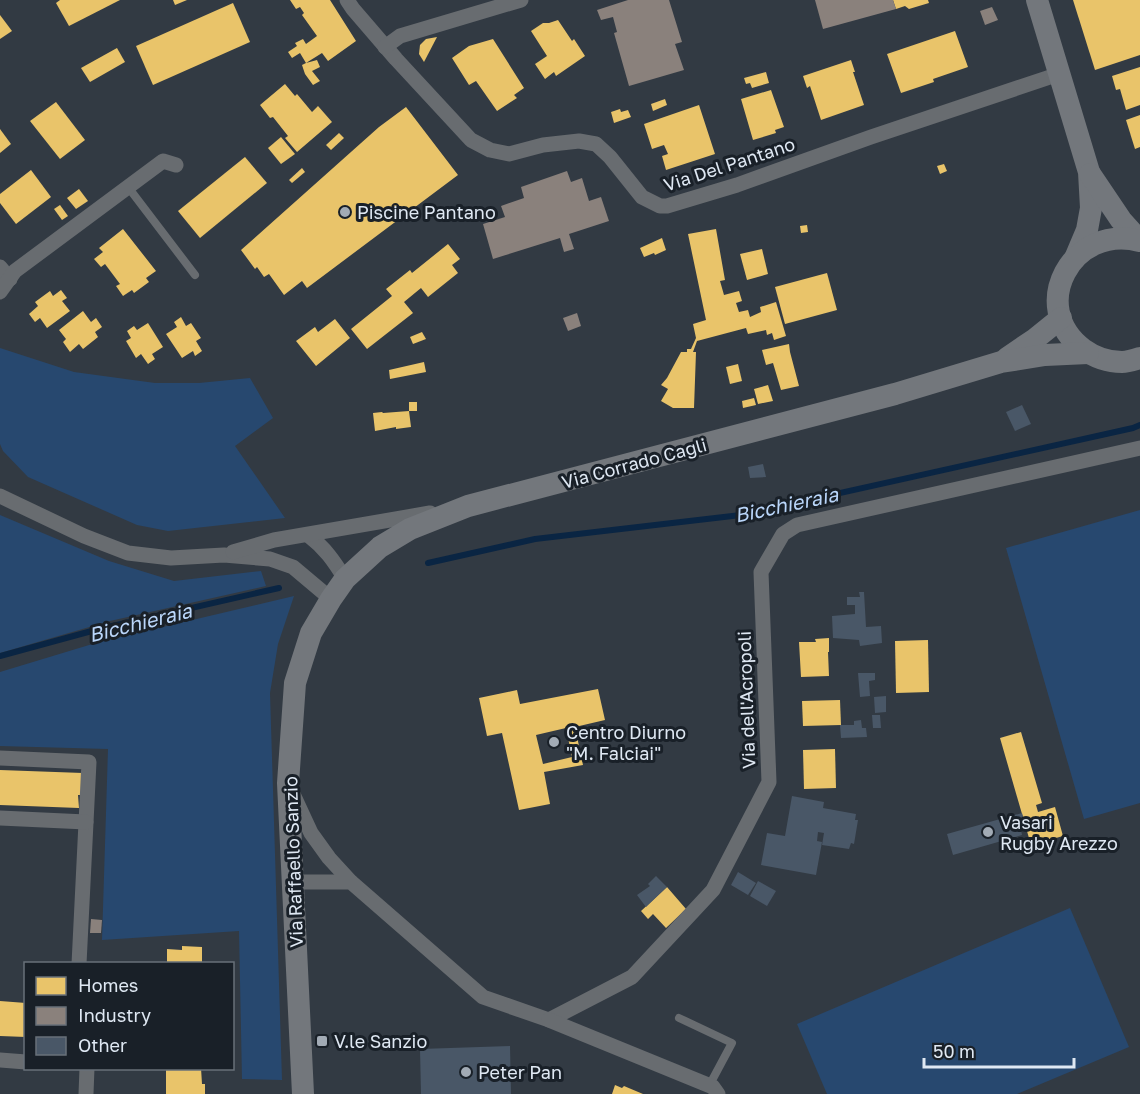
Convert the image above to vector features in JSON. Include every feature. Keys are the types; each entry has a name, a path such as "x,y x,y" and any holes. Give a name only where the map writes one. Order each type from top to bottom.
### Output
{"main road":[{"path":"1037,0 1089,172 1091,208 1087,230 1060,285 1058,302 1061,318 1071,338 1088,353 1105,360 1123,362 1140,358"},
{"path":"1089,172 1121,220 1139,241"},
{"path":"1076,256 1089,246 1105,240 1122,237 1139,241"},
{"name":"Via Corrado Cagli","path":"1000,363 1061,318"},
{"name":"Via Corrado Cagli","path":"311,633 345,579 380,547 410,530 468,507 895,394 1000,363 1045,356 1088,353"},
{"name":"Via Raffaello Sanzio","path":"303,1094 288,783 295,683 311,633"}],"street":[{"name":"Via Del Pantano","path":"347,0 385,46 471,140 490,150 509,154 543,145 579,141 596,144 610,157 642,197 660,206 667,206 737,185 1059,74"},
{"path":"385,46 400,36 521,0"},
{"path":"0,292 5,273 15,271 164,161 176,165"},
{"name":"Via dell'Acropoli","path":"549,1020 632,977 713,890 769,782 761,572 783,534 797,525 1140,448"},
{"path":"0,496 84,536 128,553 171,558 224,555 270,559 293,567 331,599"},
{"path":"224,555 274,540 468,507"},
{"path":"308,534 332,557 345,579"},
{"path":"0,758 88,762 79,962"},
{"path":"288,783 311,833 328,858 351,882 483,997 549,1020 713,1089"},
{"path":"0,819 86,822"},
{"path":"293,882 351,882"},
{"path":"0,1060 24,1062"},
{"path":"86,1094 87,1070"}],"lane":[{"path":"128,187 195,275"},
{"path":"679,1018 732,1043 713,1089"}],"shaded area":[{"path":"0,348 74,372 155,383 199,383 250,378 273,418 235,446 285,518 168,531 137,525 28,477 3,451 0,444"},
{"path":"1140,510 1140,803 1084,819 1006,548"},
{"path":"0,515 109,561 174,581 261,571 266,586 110,621 0,653"},
{"path":"294,596 278,644 270,693 282,1080 242,1079 239,931 102,940 108,749 0,746 0,672 99,642"},
{"path":"1070,908 1129,1047 1017,1094 827,1094 797,1024"}],"building: Homes":[{"path":"60,0 120,0 69,26 56,3"},
{"path":"173,0 187,0 175,5"},
{"path":"290,0 330,0 356,41 328,61 322,53 306,63 300,53 292,58 288,52 297,46 295,43 303,39 306,44 317,36 302,15 304,13 300,7 296,9"},
{"path":"893,0 928,0 929,3 909,9 905,6 896,9"},
{"path":"1073,0 1140,0 1140,55 1095,70"},
{"path":"233,3 250,42 153,85 136,46"},
{"path":"0,15 12,31 0,39"},
{"path":"558,20 585,56 556,76 554,72 545,79 535,64 547,56 531,31 543,23"},
{"path":"955,31 968,67 901,93 887,54"},
{"path":"437,37 424,62 419,54 420,45 426,39"},
{"path":"493,39 524,88 514,95 517,98 497,111 476,81 469,85 452,58 469,46"},
{"path":"117,48 125,62 90,82 81,68"},
{"path":"317,60 320,67 312,71 320,81 313,85 302,65"},
{"path":"851,60 864,105 821,120 810,86 807,88 803,76"},
{"path":"1140,67 1140,105 1126,110 1120,89 1116,90 1112,76"},
{"path":"766,72 769,83 752,88 750,83 746,84 744,78"},
{"path":"285,84 312,112 318,106 332,122 297,152 285,138 288,136 260,105"},
{"path":"771,90 784,127 775,130 776,133 753,140 741,99"},
{"path":"665,99 667,105 653,111 651,104"},
{"path":"56,102 85,140 60,159 30,121"},
{"path":"699,105 715,154 666,170 662,156 668,154 664,145 652,149 644,124"},
{"name":"Piscine Pantano","path":"406,107 458,175 307,288 302,281 284,295 269,274 264,277 241,250 379,127"},
{"path":"620,109 621,112 628,110 631,117 614,123 611,112"},
{"path":"1140,115 1140,147 1135,149 1126,120"},
{"path":"0,129 11,144 0,153"},
{"path":"339,133 344,138 331,150 326,145"},
{"path":"281,137 295,154 281,164 268,148"},
{"path":"245,157 267,183 200,238 178,211"},
{"path":"944,164 947,171 940,174 937,166"},
{"path":"302,168 305,172 292,183 289,180"},
{"path":"31,170 51,197 16,224 0,203 0,194"},
{"path":"79,189 88,201 76,209 67,198"},
{"path":"60,205 68,216 62,220 54,209"},
{"path":"807,225 808,232 801,233 800,226"},
{"path":"123,229 156,271 146,278 149,282 134,293 132,290 123,296 116,286 120,284 105,264 101,267 94,259 103,252 99,248"},
{"path":"716,229 725,280 720,281 724,295 739,291 742,301 736,303 739,312 748,310 750,317 761,312 760,307 776,302 786,336 774,340 772,333 767,335 766,330 748,334 746,328 697,341 693,352 696,352 694,408 673,408 661,401 668,389 661,385 681,352 691,349 696,338 693,324 706,320 688,234"},
{"path":"662,238 666,250 644,257 640,248"},
{"path":"448,244 460,259 452,265 458,273 428,297 421,288 404,302 413,313 367,349 351,329 392,296 386,289 410,270 412,273"},
{"path":"762,249 768,274 747,280 740,254"},
{"path":"827,273 837,310 785,324 775,287"},
{"path":"61,290 67,298 62,301 70,311 47,328 40,318 35,322 29,314 38,306 35,302 50,291 53,296"},
{"path":"83,311 91,322 96,318 102,327 95,332 98,337 83,349 79,344 70,352 63,342 66,339 59,330"},
{"path":"181,317 186,326 191,323 201,338 196,341 202,351 195,356 193,351 182,358 166,334 177,327 174,322"},
{"path":"335,319 350,338 316,366 296,341 315,327 318,332"},
{"path":"148,323 163,347 152,354 155,359 148,364 141,354 136,358 126,341 131,338 127,331 134,326 137,330"},
{"path":"422,332 426,339 413,344 410,337"},
{"path":"789,344 799,386 781,390 773,363 766,365 762,350"},
{"path":"424,362 426,372 390,379 389,370"},
{"path":"738,364 742,381 730,384 726,367"},
{"path":"768,385 773,401 758,404 754,389"},
{"path":"754,398 756,405 743,408 742,401"},
{"path":"409,402 417,402 417,411 409,411"},
{"path":"409,411 411,427 375,431 373,413"},
{"path":"829,638 829,676 801,677 799,642 816,642 815,639"},
{"path":"928,640 929,692 896,693 895,641"},
{"path":"598,689 605,720 575,727 583,765 544,772 550,804 519,810 502,733 487,736 479,698 517,690 520,704","holes":["566,728 572,757 543,764 536,735"]},
{"path":"840,700 841,725 803,726 802,701"},
{"path":"1021,732 1042,803 1036,805 1038,812 1055,807 1063,836 1031,845 1000,738"},
{"path":"835,749 836,788 804,789 803,750"},
{"path":"0,770 83,773 82,795 78,795 79,808 0,805"},
{"path":"667,887 686,909 666,928 653,914 648,919 641,911"},
{"path":"182,946 202,947 202,962 167,962 167,949 182,950"},
{"path":"0,1001 24,1003 24,1037 0,1036"},
{"path":"166,1070 201,1070 205,1094 166,1094"},
{"path":"615,1085 622,1088 624,1086 643,1094 612,1094"}],"building: Industry":[{"path":"628,0 669,0 682,42 675,44 684,70 629,86 614,33 617,32 613,17 601,20 597,10"},
{"path":"815,0 893,0 896,9 823,29"},
{"path":"992,7 998,20 985,25 980,11"},
{"path":"567,171 571,182 582,178 589,201 601,197 609,221 569,234 574,249 564,252 560,238 493,259 483,224 505,217 501,206 524,198 521,187"},
{"path":"577,313 581,326 568,331 563,318"},
{"path":"91,919 102,920 101,933 90,933"}],"building: Other":[{"path":"1022,405 1031,424 1015,431 1006,412"},
{"path":"763,464 766,477 750,478 748,467"},
{"path":"859,592 864,592 866,627 881,626 882,643 860,646 859,640 833,638 832,616 855,614 855,605 847,605 847,597 860,597"},
{"path":"858,673 875,673 875,680 869,681 870,696 860,697"},
{"path":"886,696 886,712 875,713 874,697"},
{"path":"872,715 880,715 881,728 873,728"},
{"path":"861,720 862,728 866,728 867,737 841,738 840,725 854,725 854,721"},
{"path":"792,796 824,802 823,808 856,814 855,820 858,820 854,844 851,843 849,849 822,845 824,833 818,832 817,841 822,842 816,875 761,865 767,833 785,836"},
{"name":"Vasari Rugby Arezzo","path":"1022,813 1026,829 1021,830 1022,835 953,855 947,834"},
{"path":"738,872 756,883 748,895 731,885"},
{"path":"656,876 667,887 646,907 637,895 650,886 648,884"},
{"path":"758,881 776,891 767,906 750,896"},
{"name":"Peter Pan","path":"510,1046 511,1094 421,1094 420,1049"}],"waterway":[{"name":"Bicchieraia","path":"428,563 535,539 741,515 1140,425"},
{"name":"Bicchieraia","path":"0,656 99,629 279,588"}],"place":[{"name":"Piscine Pantano","path":"345,212"},
{"name":"Centro Diurno \"M. Falciai\"","path":"554,742"},
{"name":"Vasari Rugby Arezzo","path":"988,832"},
{"name":"V.le Sanzio","path":"322,1041"},
{"name":"Peter Pan","path":"466,1072"}]}
